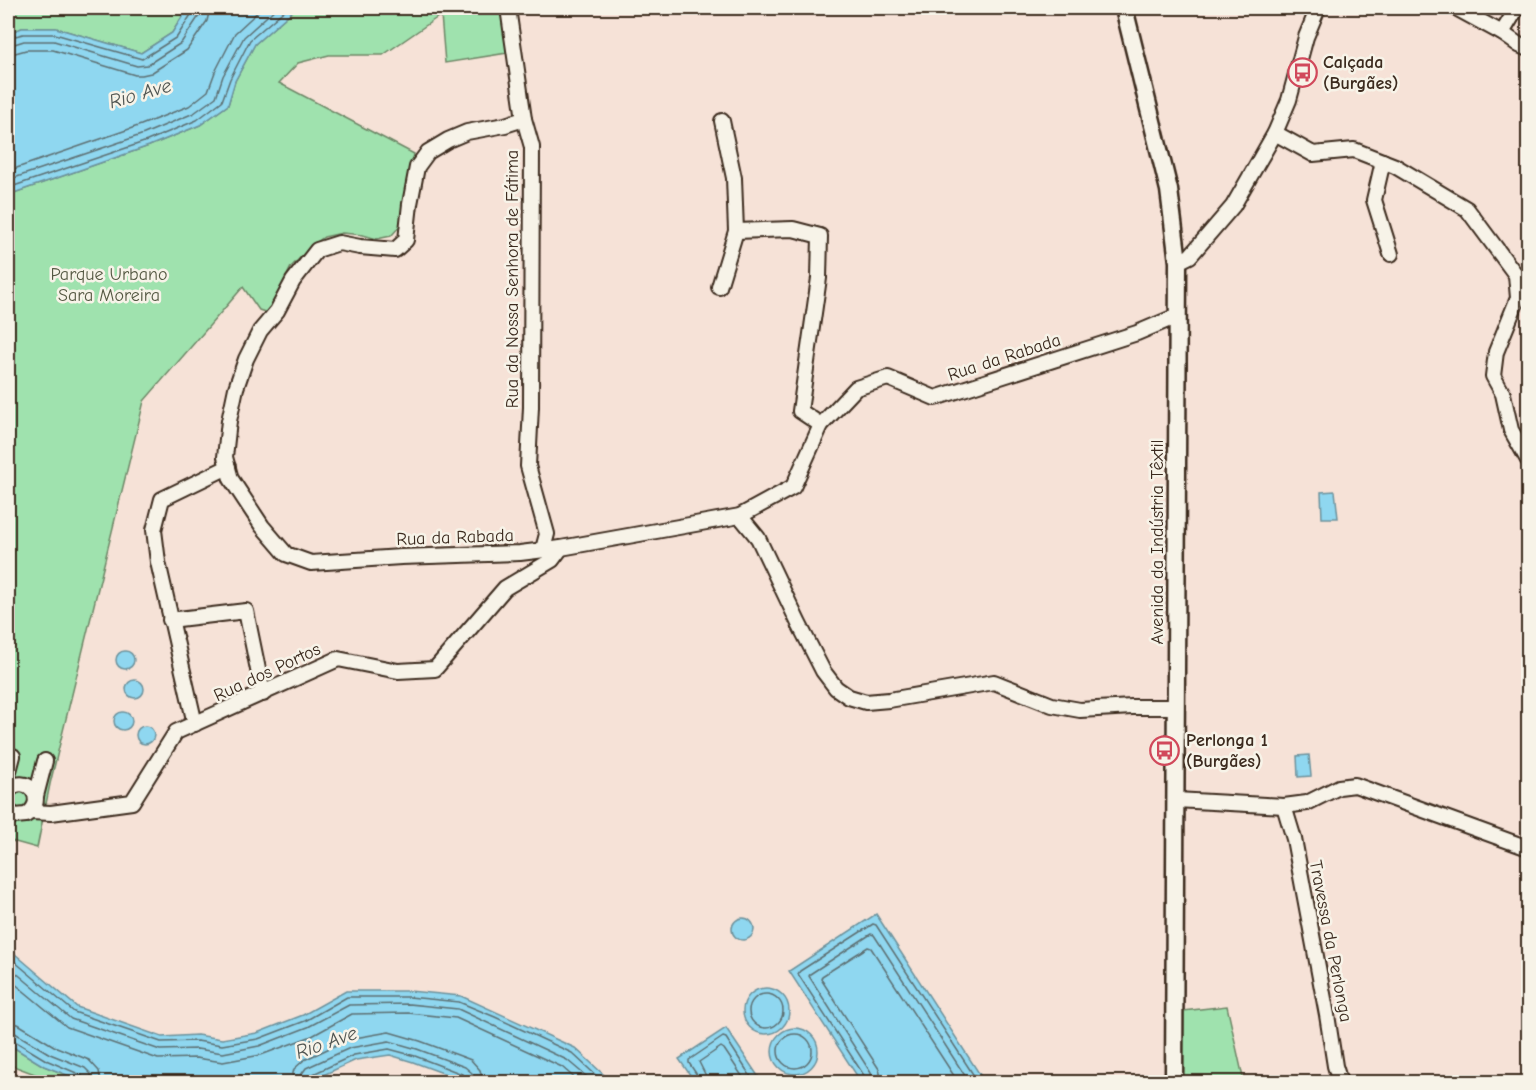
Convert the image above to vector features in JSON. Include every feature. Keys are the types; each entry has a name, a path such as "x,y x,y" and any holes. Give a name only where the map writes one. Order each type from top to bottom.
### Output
{"main road":[{"name":"Avenida da Indústria Têxtil","path":"1124,8 1170,190 1178,262 1174,1083"}],"street":[{"name":"Rua da Nossa Senhora de Fátima","path":"508,8 524,119 532,147 531,406 528,466 547,534 543,549"},
{"path":"1178,262 1190,256 1233,206 1275,133 1289,100 1306,37 1318,8"},
{"path":"1456,8 1528,49"},
{"path":"1502,33 1517,8"},
{"name":"Rua da Rabada","path":"524,119 467,132 428,152 417,167 406,240 395,250 339,243 317,250 293,281 277,311 260,331 246,359 236,388 225,456 231,479 262,526 286,554 311,563 520,553 561,548 740,516 793,487 821,425 856,388 888,378 935,398 1137,333 1177,316"},
{"path":"719,287 735,231 734,178 722,121"},
{"path":"1275,133 1313,154 1354,150 1383,161 1467,209 1516,275 1518,298 1496,352 1493,376 1503,394 1511,430 1528,460"},
{"path":"1383,161 1374,200 1391,254"},
{"path":"735,231 793,229 820,236 819,278 800,411 821,425"},
{"path":"195,724 170,620 154,530 162,500 228,467"},
{"path":"740,516 758,538 823,672 836,688 849,698 866,702 889,700 994,682 1052,705 1080,710 1176,707"},
{"name":"Rua dos Portos","path":"34,803 51,813 132,801 176,732 338,659 398,671 435,669 505,588 552,560 561,548"},
{"path":"170,620 246,610 263,694"},
{"path":"8,775 13,756"},
{"path":"8,810 15,816 20,816 34,803 45,761"},
{"path":"8,791 20,784 29,787 34,803"},
{"path":"1176,800 1284,806 1306,803 1339,787 1354,785 1528,848"},
{"name":"Travessa da Perlonga","path":"1284,806 1294,839 1340,1083"}],"green space":[{"path":"8,8 191,8 187,9 172,33 141,53 56,28 22,28 8,33"},
{"name":"Parque Urbano Sara Moreira","path":"296,8 507,8 507,53 445,63 441,15 383,55 329,55 298,63 279,83 414,154 400,226 391,236 377,239 342,233 324,237 291,267 268,313 259,310 243,287 144,401 50,784 37,848 8,840 8,195 149,146 200,125 228,105 235,81 255,44"},
{"path":"1227,1006 1244,1082 1182,1082 1183,1011"},
{"path":"8,1044 44,1066 85,1082 56,1082 8,1064"}],"water":[{"name":"Rio Ave","path":"296,8 255,44 235,81 228,105 200,125 149,146 8,195 8,33 22,28 56,28 141,53 172,33 187,9"},
{"path":"1335,491 1338,518 1322,518 1321,492"},
{"path":"121,651 129,651 134,656 132,667 121,669 116,664 116,656"},
{"path":"131,680 139,680 144,685 142,696 131,698 126,693 126,685"},
{"path":"119,712 127,712 132,717 130,728 119,730 114,725 114,717"},
{"path":"141,726 149,726 154,731 152,742 141,744 136,739 136,731"},
{"path":"1309,755 1311,776 1298,777 1297,756"},
{"path":"876,914 984,1081 861,1082 789,971"},
{"path":"739,918 747,918 754,925 754,933 747,940 739,940 732,933 732,925"},
{"name":"Rio Ave","path":"8,948 77,1007 162,1037 197,1035 222,1039 257,1033 303,1015 346,991 409,991 461,996 575,1048 610,1082 467,1082 390,1055 356,1060 308,1082 85,1082 44,1066 8,1044"},
{"path":"766,988 782,995 789,1011 782,1027 766,1034 750,1027 743,1011 750,995"},
{"path":"726,1028 760,1079 754,1082 695,1082 679,1059"},
{"path":"795,1028 811,1035 818,1051 811,1067 795,1074 779,1067 772,1051 779,1035"}],"railway":[{"path":"8,1074 30,1082"}],"place":[{"name":"Calçada (Burgães)","path":"1302,72"},
{"name":"Perlonga 1 (Burgães)","path":"1165,750"}]}
